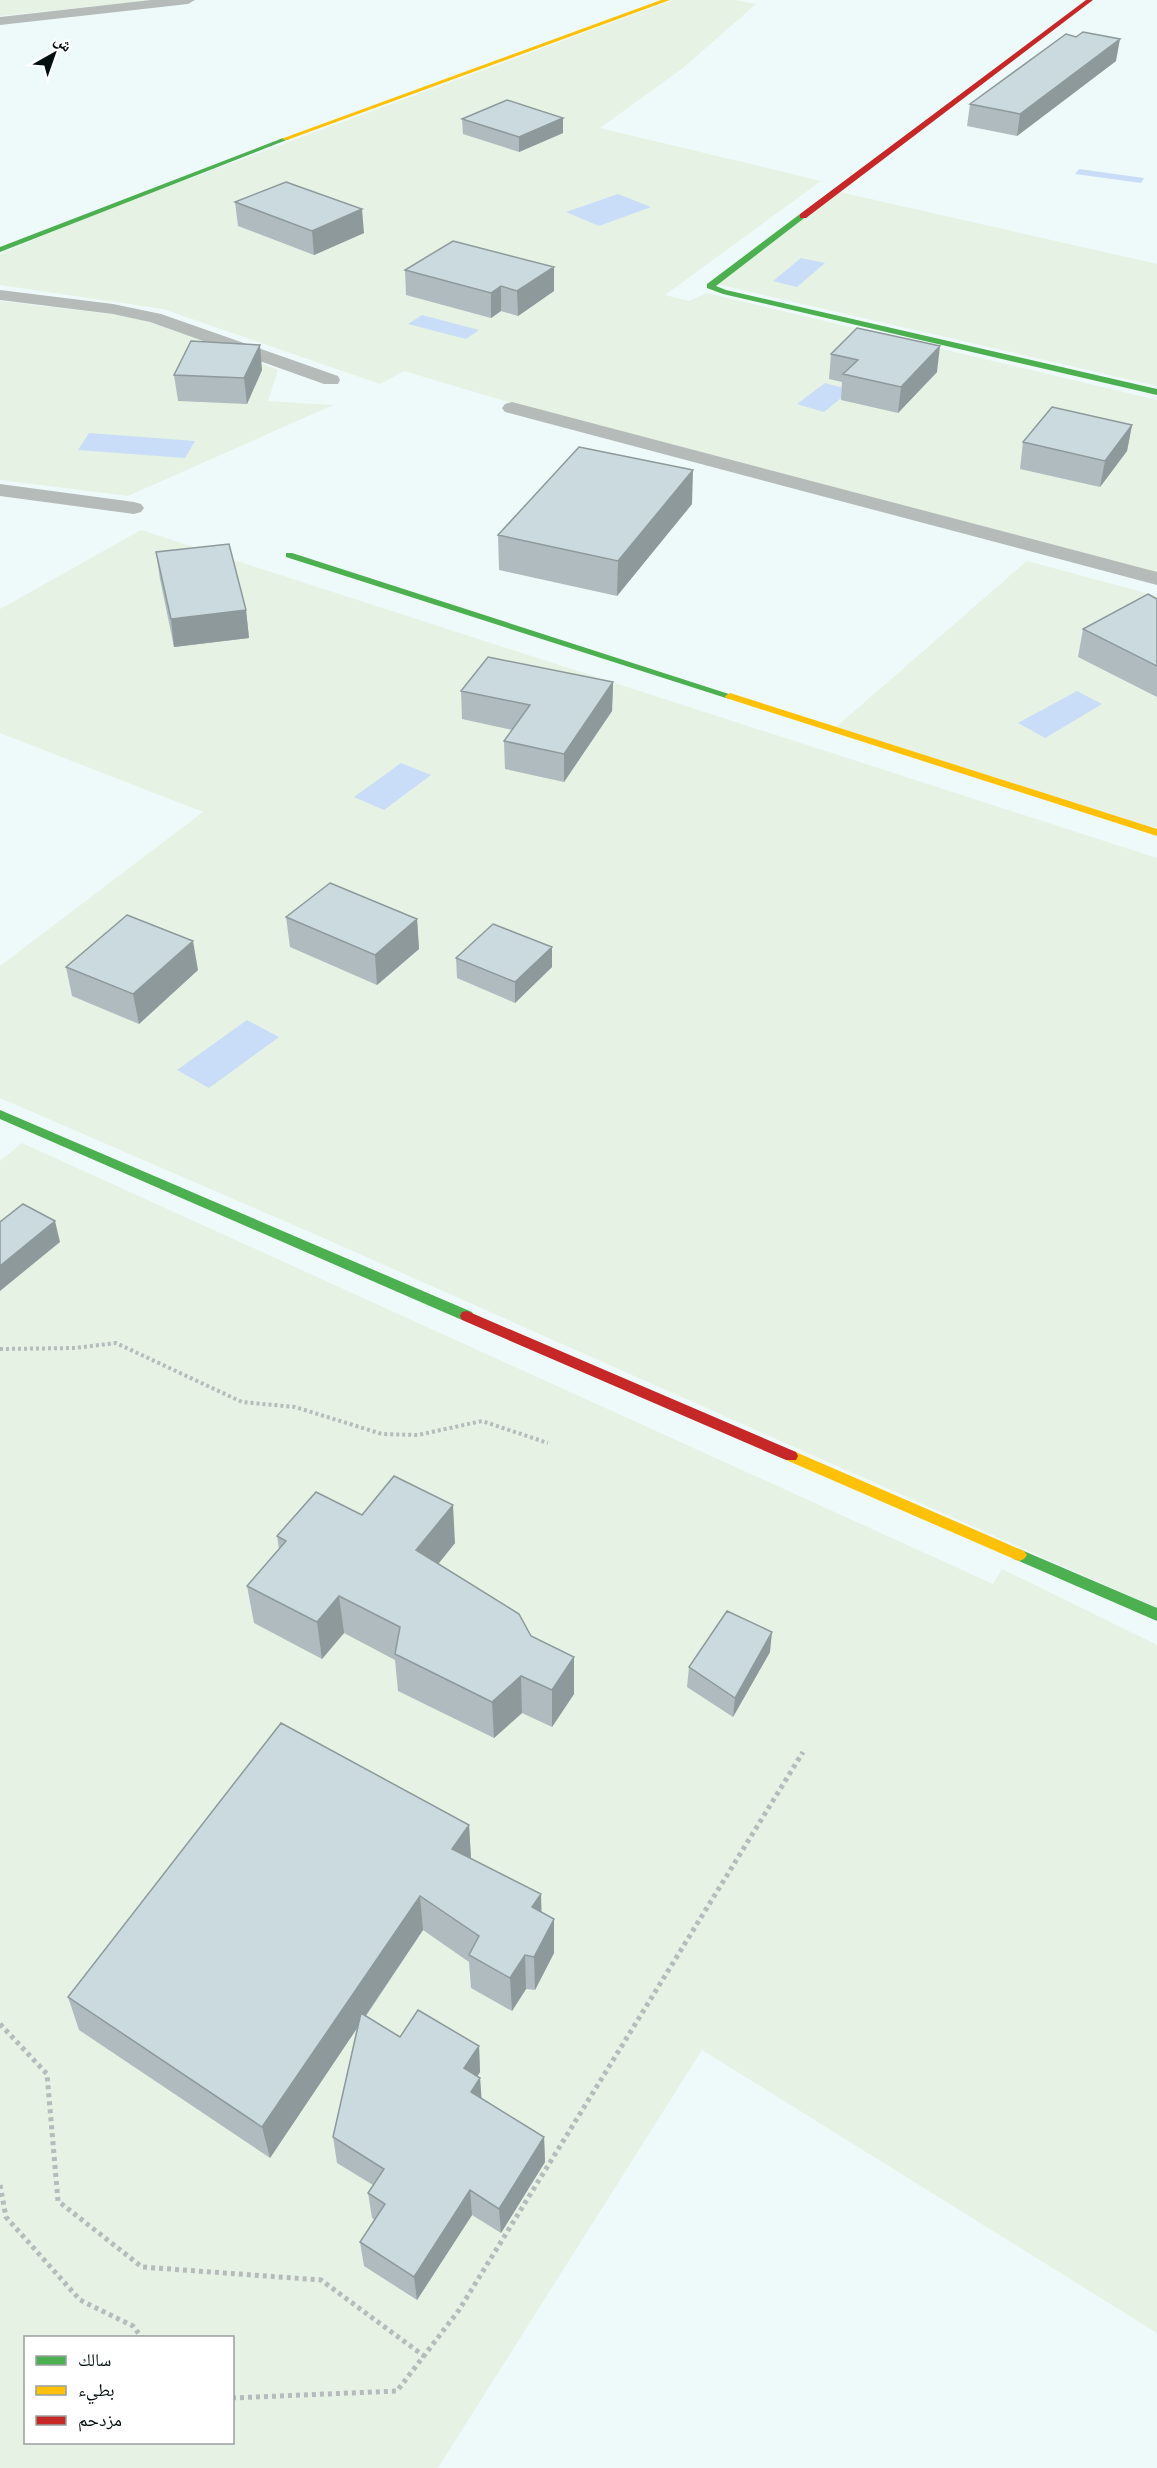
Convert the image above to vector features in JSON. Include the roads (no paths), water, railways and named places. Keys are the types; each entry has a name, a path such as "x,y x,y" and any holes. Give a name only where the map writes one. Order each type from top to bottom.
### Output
{"street":[{"path":"0,21 188,0"},
{"path":"0,250 201,170 667,0"},
{"path":"1090,0 710,286 735,294 1157,392"},
{"path":"0,295 113,309 155,318 331,380"},
{"path":"512,408 1157,579"},
{"path":"0,490 134,508"},
{"path":"288,555 1157,833"},
{"path":"0,1114 1157,1615"}],"water":[{"path":"1079,169 1144,178 1141,183 1075,174"},
{"path":"618,194 651,207 599,226 566,212"},
{"path":"801,258 825,263 797,287 773,281"},
{"path":"422,315 479,330 466,339 408,324"},
{"path":"825,383 851,390 824,412 797,404"},
{"path":"89,433 195,441 185,458 78,450"},
{"path":"1077,691 1102,704 1045,738 1018,723"},
{"path":"401,763 431,775 384,810 354,797"},
{"path":"247,1020 279,1037 209,1088 177,1070"}]}
